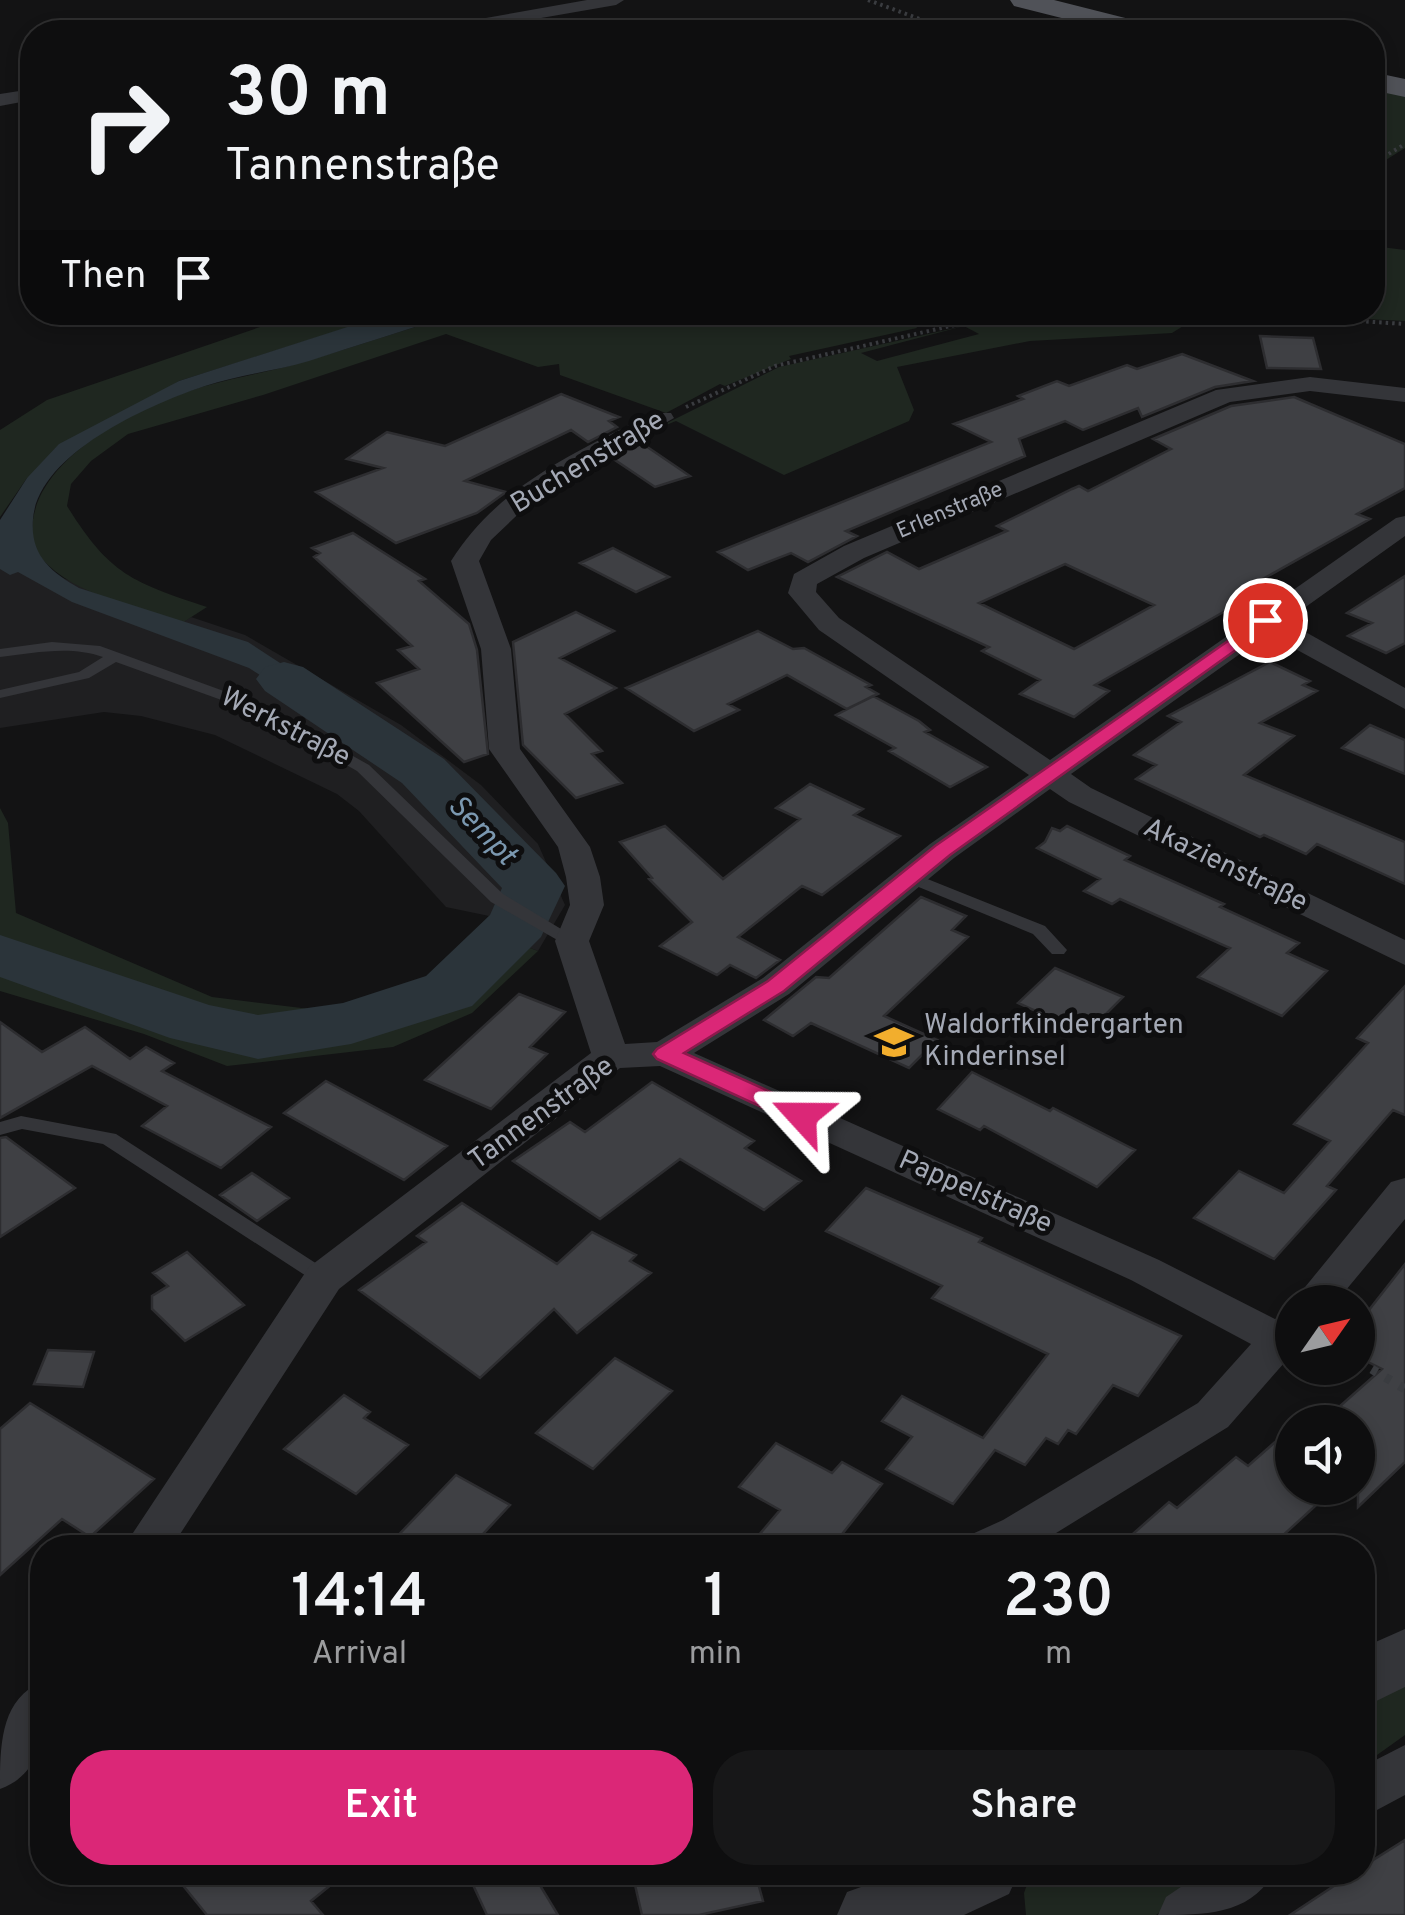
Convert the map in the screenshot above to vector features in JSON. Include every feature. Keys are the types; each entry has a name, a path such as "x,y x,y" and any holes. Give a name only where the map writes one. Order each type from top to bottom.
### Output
{"main road":[{"path":"1024,0 1101,20"}],"street":[{"path":"503,20 616,0"},
{"name":"Erlenstraße","path":"1046,775 829,624 802,593 804,580 871,544 1225,395 1310,384 1405,395"},
{"name":"Buchenstraße","path":"572,942 587,905 583,876 574,847 505,749 496,649 466,561 477,536 532,490 662,418"},
{"name":"Tannenstraße","path":"155,1535 324,1278 611,1056 665,1054 776,986 910,877 1046,775 1405,524"},
{"path":"1265,620 1405,700"},
{"name":"Akazienstraße","path":"1046,775 1405,954"},
{"path":"572,942 611,1056"},
{"name":"Pappelstraße","path":"665,1054 1275,1329"},
{"path":"1327,1285 1405,1192"},
{"path":"1012,1535 1213,1416 1275,1347"},
{"path":"1375,1673 1405,1655"},
{"path":"0,1767 30,1721"},
{"path":"1375,1786 1405,1766"},
{"path":"1185,1915 1229,1885"},
{"path":"871,1915 971,1892"}],"lane":[{"name":"Werkstraße","path":"0,653 52,646 95,649 256,708 363,768 497,898 572,942"},
{"path":"0,694 84,676 115,656"},
{"path":"910,877 1039,930 1058,950"},
{"path":"0,1128 21,1122 109,1139 324,1278"}],"path":[{"path":"868,0 922,20"},
{"name":"Buchenstraße","path":"662,418 775,366 955,325"},
{"path":"1375,1371 1405,1389"}],"shaded area":[{"path":"1385,89 1405,93 1405,148 1385,160 1385,107"},
{"path":"1385,248 1405,250 1405,321 1385,320"},
{"path":"266,325 356,325 179,381 27,478 0,517 0,430 47,400"},
{"path":"353,325 423,325 309,361 205,386 156,405 101,434 75,453 54,473 40,495 33,519 35,543 44,561 69,582 248,642 303,678 356,727 328,718 249,668 72,602 18,572 10,575 0,569 0,520 27,478 59,444 179,381"},
{"path":"422,325 917,328 789,356 791,359 725,386 720,384 666,413 560,375 559,364 538,367 446,334 263,395 128,434 91,461 71,484 67,506 96,547 125,573 207,607 182,623 82,588 47,565 34,549 33,518 44,490 63,464 89,442 181,394 294,365"},
{"path":"968,325 1185,325 1172,333 1030,341 897,367 914,410 909,421 784,475 676,421 649,432 779,367","holes":["964,326 979,334 877,361 861,353"]},
{"path":"0,554 181,623 191,617 245,635 401,725 481,785 538,844 565,905 538,951 493,934 489,916 446,907 359,811 337,794 215,735 141,716 104,712 0,728"},
{"path":"0,808 8,823 16,913 212,997 318,1010 409,988 451,960 489,916 493,934 538,951 472,1013 393,1047 227,1066 144,1034 0,991 0,965 21,970 31,958 0,949"},
{"path":"1405,1682 1405,1735 1375,1756 1375,1699"},
{"path":"1027,1885 1198,1885 1156,1915 1026,1915"}],"building":[{"path":"1260,336 1313,338 1321,369 1267,368"},
{"path":"1182,354 1253,381 1215,387 1142,417 1138,408 1083,430 1065,421 1019,439 1025,456 846,531 857,536 808,562 791,553 748,570 718,552 991,442 954,424 1023,399 1018,396 1057,381 1069,386 1127,365 1137,369"},
{"path":"561,394 619,417 609,421 617,427 588,442 571,430 465,481 506,492 477,513 396,543 316,492 383,468 347,459 387,432 445,446"},
{"path":"1294,397 1405,444 1405,488 1357,514 1370,519 1261,580 1271,585 1095,685 1109,691 1074,717 1020,694 1040,680 982,651 989,647 837,577 887,552 919,569 1007,531 997,526 1079,486 1088,491 1171,449 1153,439 1231,406","holes":["1065,564 1154,605 1074,649 979,603"]},
{"path":"640,442 690,476 655,487 612,458"},
{"path":"353,533 425,579 419,581 469,624 477,650 488,754 464,762 377,683 419,669 398,650 412,646 314,557 320,553 312,548"},
{"path":"613,548 669,577 636,592 580,563"},
{"path":"1405,576 1405,643 1386,653 1348,636 1372,623 1347,613"},
{"path":"576,612 614,631 560,658 616,688 565,714 602,751 592,754 622,783 576,798 523,745 513,642"},
{"path":"758,631 793,649 804,648 871,685 866,687 878,694 847,709 787,675 728,704 739,710 694,731 626,688"},
{"path":"1270,662 1310,681 1303,685 1317,691 1260,723 1294,736 1244,775 1405,842 1405,884 1317,844 1306,854 1264,835 1260,837 1136,779 1156,765 1134,755 1181,722 1168,716"},
{"path":"873,696 919,721 930,730 925,732 987,767 950,787 889,751 895,748 836,715"},
{"path":"1370,725 1405,740 1405,774 1342,748"},
{"path":"810,784 863,809 854,815 900,836 822,895 802,886 738,937 780,960 756,978 730,965 717,975 660,946 692,922 649,879 652,878 620,842 665,826 723,879 800,819 776,808"},
{"path":"1067,826 1130,856 1125,860 1299,943 1287,953 1327,971 1282,1016 1198,977 1230,948 1120,899 1112,904 1084,891 1100,879 1037,848 1052,828 1060,831"},
{"path":"921,897 966,916 952,930 968,937 884,1016 937,1040 909,1068 811,1023 793,1036 764,1020 816,977 829,978"},
{"path":"1055,968 1123,997 1086,1034 1018,1003"},
{"path":"1405,986 1405,1115 1393,1110 1327,1186 1336,1190 1274,1259 1194,1218 1239,1171 1284,1193 1330,1141 1294,1124 1368,1043 1357,1038"},
{"path":"519,994 565,1012 530,1047 547,1054 491,1109 425,1080"},
{"path":"0,1022 42,1052 85,1027 130,1059 146,1047 174,1063 162,1071 271,1127 221,1168 142,1126 167,1106 92,1066 0,1118"},
{"path":"972,1072 1135,1150 1097,1187 984,1126 980,1130 938,1109"},
{"path":"326,1081 447,1146 404,1180 284,1113"},
{"path":"652,1082 754,1141 745,1148 801,1181 764,1210 680,1159 600,1219 513,1161 570,1122 585,1132"},
{"path":"6,1137 75,1188 0,1237 0,1138"},
{"path":"252,1173 289,1198 257,1221 220,1195"},
{"path":"866,1188 982,1238 979,1242 1181,1336 1138,1396 1113,1385 1076,1434 1068,1430 1058,1444 1046,1438 1025,1465 995,1450 953,1504 886,1469 912,1437 882,1421 902,1396 983,1438 1048,1354 932,1298 942,1286 826,1231"},
{"path":"462,1203 557,1264 592,1232 636,1255 630,1261 651,1273 577,1333 554,1309 480,1378 359,1290 426,1242 417,1236"},
{"path":"187,1252 244,1305 185,1341 152,1309 152,1296 168,1286 153,1273"},
{"path":"1405,1264 1405,1462 1375,1491 1375,1405 1341,1405 1364,1385 1375,1385 1375,1375 1382,1369 1375,1366 1375,1302"},
{"path":"48,1350 94,1352 83,1387 34,1384"},
{"path":"615,1358 672,1391 593,1469 536,1433"},
{"path":"344,1395 370,1412 364,1418 408,1445 356,1494 284,1449"},
{"path":"30,1403 154,1479 92,1535 62,1519 44,1535 30,1535 30,1548 0,1575 0,1429"},
{"path":"1275,1442 1275,1505 1316,1505 1283,1535 1132,1535 1169,1502 1177,1508 1236,1457 1248,1466"},
{"path":"776,1443 832,1473 842,1462 882,1484 841,1535 759,1535 780,1510 739,1487"},
{"path":"456,1475 510,1505 482,1535 398,1535"},
{"path":"1405,1840 1405,1915 1290,1915 1335,1885 1375,1885 1375,1859"},
{"path":"183,1885 331,1885 311,1901 323,1915 207,1915"},
{"path":"473,1885 540,1885 558,1915 487,1915"},
{"path":"635,1885 759,1885 763,1901 699,1915 642,1915"}],"waterway":[{"name":"Sempt","path":"0,955 194,1023 258,1037 351,1023 449,991 518,923 534,886 423,771 284,679"}],"place":[{"name":"Waldorfkindergarten Kinderinsel","path":"894,1042"}],"route":[{"path":"802,1116 665,1054 776,986 942,850 1265,620"}]}
